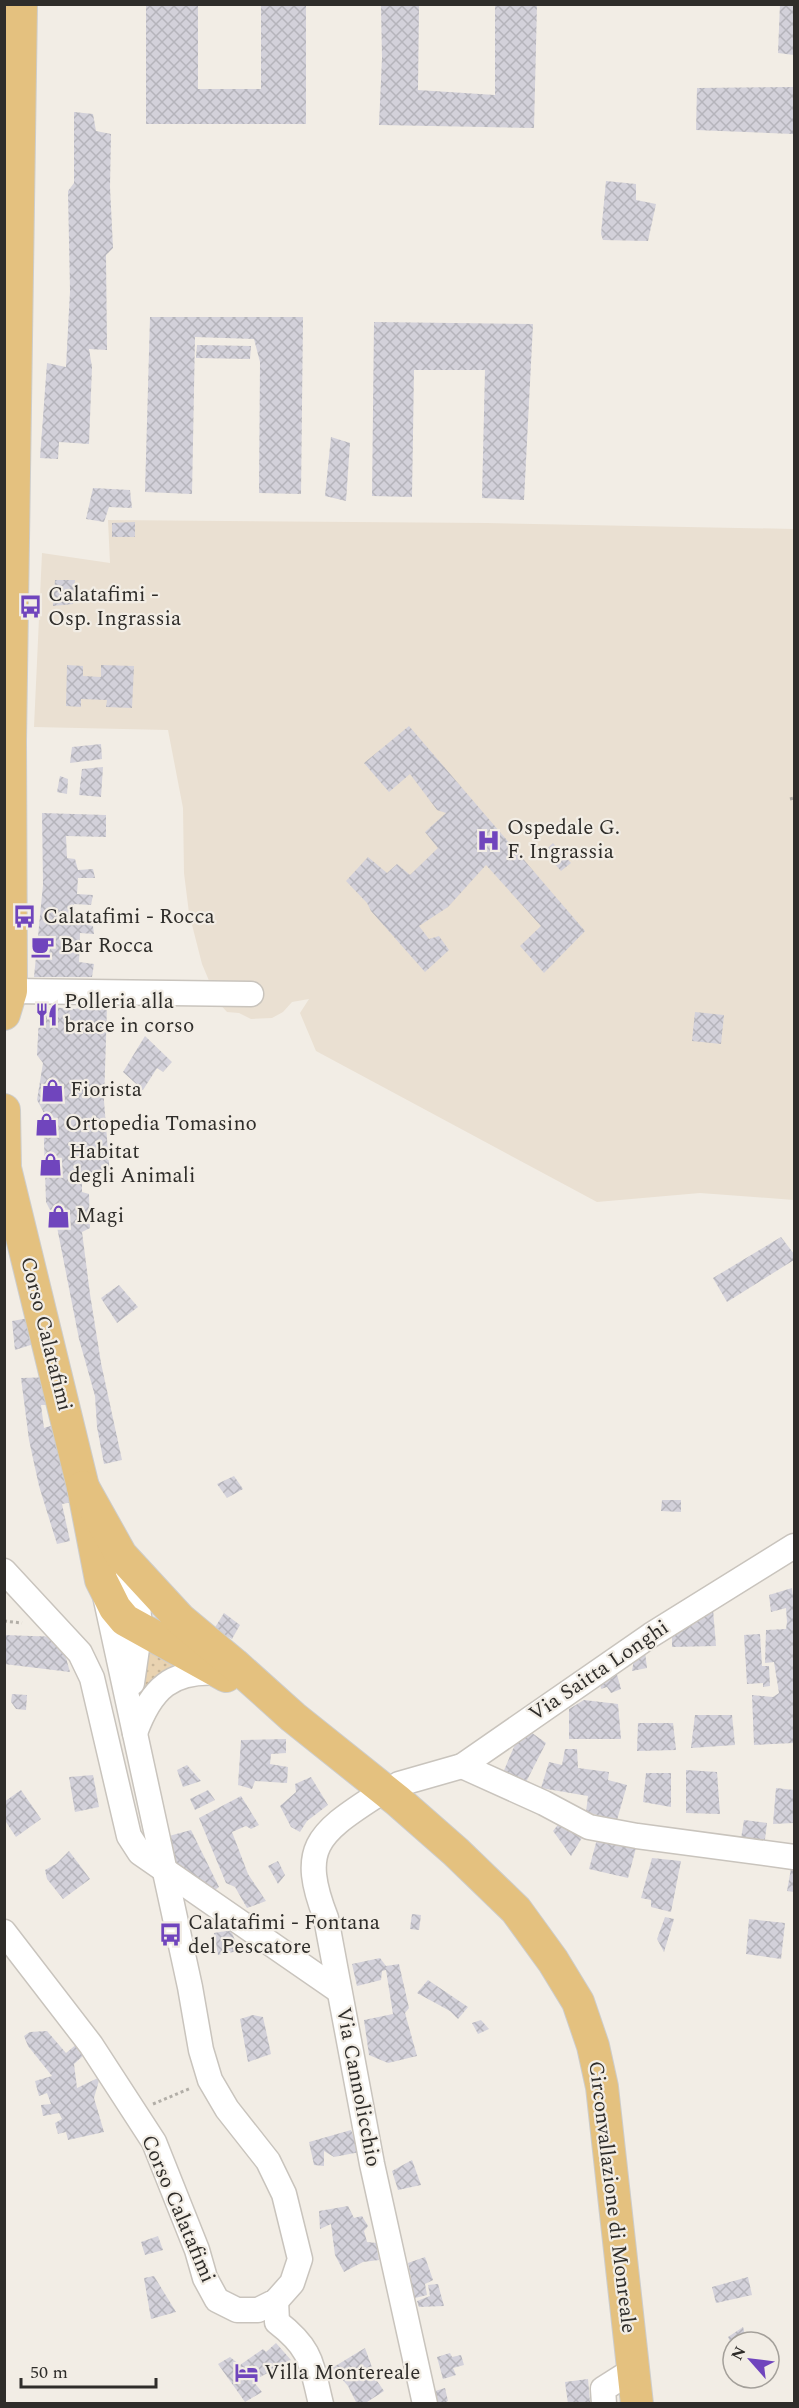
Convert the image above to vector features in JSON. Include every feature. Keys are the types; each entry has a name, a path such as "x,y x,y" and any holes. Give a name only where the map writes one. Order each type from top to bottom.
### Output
{"main road":[{"path":"8,1003 12,122 15,24"},
{"name":"Corso Calatafimi","path":"4,1110 5,1168 83,1487"},
{"path":"83,1487 121,1556 180,1619 293,1717"},
{"path":"83,1487 101,1580 115,1608 125,1620 293,1717"},
{"name":"Circonvallazione di Monreale","path":"293,1717 398,1801 456,1852 516,1910 578,2002 593,2046 602,2087 637,2403"}],"street":[{"path":"8,1003 251,994"},
{"name":"Via Saitta Longhi","path":"399,1784 462,1766 651,1635 795,1546"},
{"path":"121,1556 138,1605 140,1628 130,1706"},
{"path":"4,1571 80,1653 92,1678 129,1836 140,1853 339,1991"},
{"path":"101,1580 120,1656 190,1987 201,2050 210,2080 227,2109 268,2161 284,2194 300,2259 292,2283 276,2301 277,2322 296,2336 310,2355 321,2403"},
{"path":"120,1656 125,1642 140,1628 157,1622 180,1619"},
{"path":"135,1733 151,1698 163,1686 181,1675 204,1671 220,1673"},
{"path":"462,1766 589,1827 637,1836 795,1857"},
{"name":"Via Cannolicchio","path":"374,1797 344,1816 323,1834 312,1866 316,1894 326,1918 374,2175 425,2403"},
{"name":"Corso Calatafimi","path":"4,1932 91,2045 154,2142 197,2250 205,2278 217,2300 237,2310 258,2310 276,2301"},
{"path":"604,2403 603,2389 633,2370"}],"path":[{"path":"135,2112 210,2080"}],"shaded area":[{"name":"Ospedale G. F. Ingrassia","path":"108,520 487,523 794,529 794,1200 700,1193 597,1202 316,1051 300,1013 309,999 292,1002 283,1012 272,1018 251,1019 239,1013 227,1012 218,1002 202,964 189,913 184,873 183,808 168,730 34,727 42,553 110,563"},
{"path":"147,1648 192,1665 150,1688 144,1686 143,1664"}],"building":[{"path":"146,4 198,4 198,89 261,89 261,4 306,4 306,124 146,124"},
{"path":"381,4 419,4 418,90 495,95 495,4 537,4 534,128 379,125 382,58"},
{"path":"780,4 794,4 794,55 778,53"},
{"path":"794,87 794,134 696,130 697,88"},
{"path":"74,112 93,114 96,131 111,134 110,187 113,248 106,255 107,350 89,349 92,367 89,444 59,442 58,459 40,458 47,363 66,367 70,291 68,191 74,183"},
{"path":"606,181 636,184 636,200 656,204 648,241 603,240 601,234"},
{"path":"150,317 303,317 301,494 259,493 260,362 254,339 195,337 192,494 145,492"},
{"path":"374,322 533,324 524,500 482,498 485,370 414,370 412,497 372,496"},
{"path":"197,345 251,346 250,359 196,358"},
{"path":"331,437 350,443 346,501 325,496"},
{"path":"93,488 130,490 132,508 109,507 104,522 86,519"},
{"path":"135,522 135,537 112,537 112,523"},
{"path":"55,580 75,580 73,604 53,606"},
{"path":"67,665 83,666 83,676 101,677 101,665 134,666 132,708 106,707 107,700 81,699 81,707 66,706"},
{"path":"409,726 585,931 544,973 520,946 541,926 486,865 448,907 419,926 429,939 439,936 449,950 425,972 346,881 368,857 387,873 397,864 410,875 438,848 425,832 446,813 437,810 410,774 389,792 364,763"},
{"path":"101,744 102,759 70,763 72,747"},
{"path":"103,767 101,797 79,795 82,769"},
{"path":"60,776 68,779 67,794 57,792"},
{"path":"42,813 106,815 106,837 66,836 67,858 75,859 78,870 93,869 95,878 78,878 77,894 93,895 91,905 74,904 75,922 93,926 94,934 80,933 79,962 94,964 92,977 34,977 43,885"},
{"path":"553,843 571,863 561,871 544,852"},
{"path":"37,1006 75,1009 86,1006 107,1007 104,1101 110,1176 82,1174 82,1192 89,1194 90,1228 82,1232 90,1294 101,1363 122,1460 104,1464 97,1427 95,1396 79,1339 56,1222 46,1202 43,1111 37,1100 43,1063 37,1055 39,1017"},
{"path":"695,1012 724,1015 721,1044 692,1041"},
{"path":"145,1036 172,1062 163,1072 157,1068 143,1090 123,1072"},
{"path":"781,1237 794,1254 794,1260 727,1302 713,1278"},
{"path":"119,1285 138,1307 117,1323 101,1298"},
{"path":"29,1318 40,1342 15,1350 12,1321"},
{"path":"53,1377 53,1405 41,1405 44,1428 57,1424 78,1501 62,1504 70,1541 57,1544 39,1486 29,1440 21,1378"},
{"path":"234,1476 243,1489 227,1498 217,1484"},
{"path":"662,1500 681,1500 681,1512 661,1511"},
{"path":"792,1588 794,1743 754,1745 752,1695 773,1697 779,1693 774,1662 765,1663 766,1630 786,1629 787,1622 786,1608 771,1612 769,1595"},
{"path":"713,1609 716,1646 672,1647 672,1635"},
{"path":"224,1613 240,1625 232,1639 214,1629"},
{"path":"760,1634 762,1666 769,1666 770,1686 763,1687 763,1683 747,1684 744,1635"},
{"path":"4,1635 60,1637 70,1672 4,1664"},
{"path":"645,1652 647,1668 632,1671 634,1659"},
{"path":"616,1671 621,1689 611,1693 607,1687 601,1689 600,1682"},
{"path":"12,1694 27,1695 26,1710 16,1709 11,1702"},
{"path":"584,1700 618,1704 621,1739 569,1739 569,1709"},
{"path":"695,1715 732,1715 735,1745 691,1748"},
{"path":"638,1723 673,1723 676,1750 637,1751"},
{"path":"528,1730 546,1743 526,1782 502,1775 516,1742"},
{"path":"286,1739 286,1753 271,1754 270,1764 288,1767 287,1783 255,1781 252,1789 238,1785 241,1740"},
{"path":"565,1749 577,1749 578,1768 609,1772 608,1780 627,1785 617,1820 586,1812 588,1796 541,1788 549,1762 562,1765"},
{"path":"187,1765 201,1781 183,1787 177,1770"},
{"path":"686,1770 717,1772 720,1814 686,1813"},
{"path":"646,1773 671,1773 671,1807 643,1802"},
{"path":"93,1775 99,1807 75,1812 69,1777"},
{"path":"311,1777 328,1805 307,1821 300,1832 291,1827 280,1806 296,1792 295,1784"},
{"path":"776,1788 794,1790 794,1823 773,1824"},
{"path":"21,1790 41,1819 16,1837 4,1819 4,1802"},
{"path":"208,1790 215,1800 195,1810 190,1799"},
{"path":"241,1796 259,1825 251,1829 246,1826 232,1832 248,1874 266,1901 247,1908 235,1887 226,1883 199,1818"},
{"path":"564,1817 586,1831 571,1856 553,1831"},
{"path":"744,1820 767,1823 764,1847 740,1845"},
{"path":"191,1830 219,1887 212,1892 174,1868 169,1836"},
{"path":"597,1839 636,1848 628,1878 589,1869"},
{"path":"69,1851 90,1879 63,1899 47,1879 45,1870 56,1864"},
{"path":"652,1858 681,1861 671,1912 651,1907 651,1900 641,1898"},
{"path":"278,1861 285,1875 278,1884 268,1866"},
{"path":"792,1863 794,1863 794,1892 787,1891"},
{"path":"412,1914 421,1915 419,1930 410,1929"},
{"path":"665,1917 674,1919 664,1952 657,1939"},
{"path":"749,1919 785,1923 781,1959 746,1954"},
{"path":"231,1930 239,1951 218,1955 214,1933"},
{"path":"380,1958 386,1966 399,1964 409,2008 405,2013 417,2056 388,2063 369,2055 364,2020 393,2014 386,1970 382,1971 381,1980 357,1986 352,1964"},
{"path":"428,1980 468,2007 458,2019 450,2011 417,1993"},
{"path":"253,2015 263,2017 271,2054 248,2062 240,2019"},
{"path":"481,2020 489,2029 478,2034 472,2023"},
{"path":"47,2031 66,2053 77,2044 84,2055 74,2064 77,2088 100,2077 94,2098 104,2132 68,2140 66,2132 58,2134 55,2123 62,2119 59,2113 43,2116 41,2105 51,2104 47,2093 39,2096 35,2081 52,2076 28,2046 24,2036 30,2032"},
{"path":"351,2130 360,2152 334,2157 324,2151 324,2166 314,2165 309,2142"},
{"path":"412,2160 421,2185 398,2190 392,2171"},
{"path":"348,2206 354,2218 362,2216 368,2226 364,2231 367,2242 376,2243 379,2260 363,2262 344,2272 335,2255 331,2224 320,2229 319,2211"},
{"path":"158,2236 163,2250 145,2255 141,2242"},
{"path":"425,2257 433,2280 425,2284 427,2295 415,2298 407,2280 411,2278 408,2263"},
{"path":"154,2276 176,2312 151,2319 144,2278"},
{"path":"748,2277 752,2295 716,2303 712,2287"},
{"path":"438,2284 444,2306 419,2307 417,2301 430,2296 428,2285"},
{"name":"Villa Montereale","path":"276,2343 291,2360 253,2381 262,2392 245,2402 218,2364 230,2357 240,2365 263,2349 266,2352"},
{"path":"365,2348 377,2381 384,2391 364,2404 357,2404 348,2386 332,2368"},
{"path":"450,2353 452,2357 461,2355 464,2365 453,2368 456,2375 443,2379 437,2357"},
{"path":"588,2379 590,2402 568,2404 565,2382"},
{"path":"445,2388 448,2401 442,2404 427,2404 425,2394"}],"place":[{"name":"Calatafimi - Osp. Ingrassia","path":"30,607"},
{"name":"Ospedale G. F. Ingrassia","path":"489,840"},
{"name":"Calatafimi - Rocca","path":"25,917"},
{"name":"Bar Rocca","path":"42,946"},
{"name":"Polleria alla brace in corso","path":"46,1014"},
{"name":"Fiorista","path":"52,1090"},
{"name":"Ortopedia Tomasino","path":"47,1124"},
{"name":"Habitat degli Animali","path":"51,1164"},
{"name":"Magi","path":"58,1216"},
{"name":"Calatafimi - Fontana del Pescatore","path":"170,1935"},
{"name":"Villa Montereale","path":"246,2373"}]}
